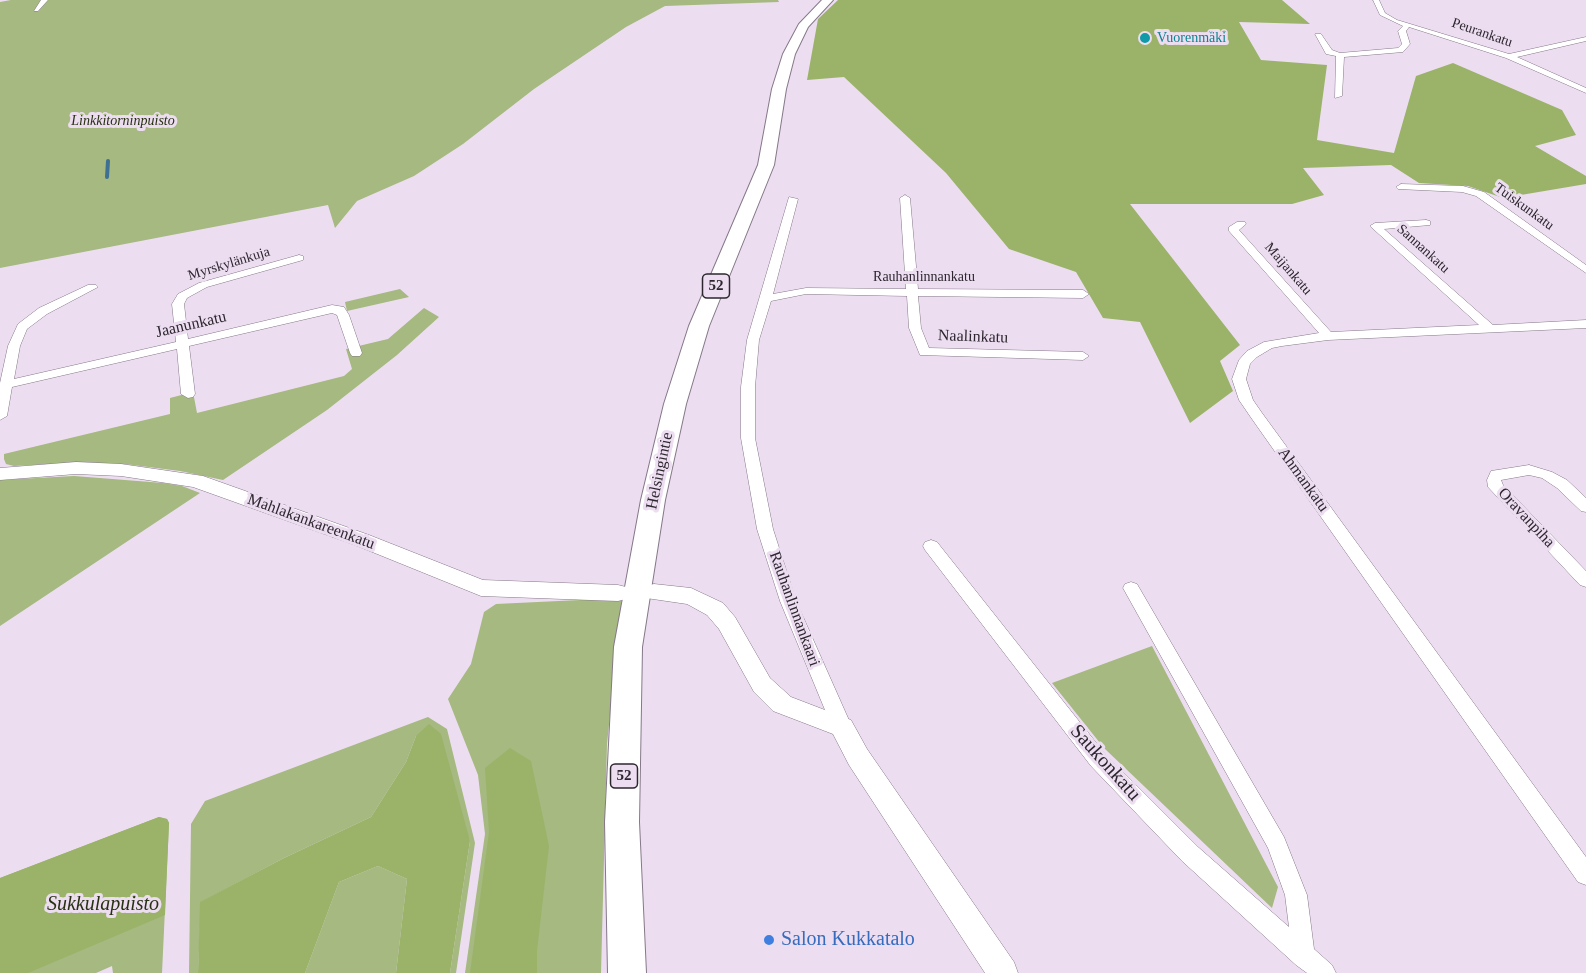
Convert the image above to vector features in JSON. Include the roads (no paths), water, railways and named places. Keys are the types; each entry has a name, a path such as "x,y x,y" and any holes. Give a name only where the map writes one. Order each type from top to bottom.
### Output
{"main road":[{"name":"Helsingintie","path":"627,973 622,822 628,647 653,500 675,404 699,326 766,165 779,89 789,54 803,26 828,0"}],"street":[{"path":"36,10 45,0"},
{"name":"Peurankatu","path":"1376,0 1382,14 1407,25 1509,56 1584,89"},
{"path":"1318,36 1329,52 1340,55 1401,50 1406,44 1402,30 1407,25"},
{"path":"1509,56 1586,39"},
{"path":"1338,96 1340,55"},
{"name":"Tuiskunkatu","path":"1401,187 1463,189 1480,194 1586,270"},
{"path":"905,198 913,291"},
{"name":"Rauhanlinnankaari","path":"793,199 782,245 753,340 748,387 748,438 765,529 788,602 842,727 864,767 1003,973"},
{"name":"Sannankatu","path":"1426,223 1375,226 1489,328"},
{"name":"Maijankatu","path":"1241,224 1233,229 1328,336"},
{"name":"Myrskylänkuja","path":"181,345 178,304 182,296 203,285 300,258"},
{"path":"0,416 14,346 22,327 49,307 92,287"},
{"name":"Rauhanlinnankatu","path":"765,299 806,291 1083,294"},
{"name":"Naalinkatu","path":"913,291 915,328 924,352 1083,356"},
{"name":"Jaanunkatu","path":"6,385 337,309 343,315 356,353"},
{"name":"Ahmankatu","path":"1586,324 1328,336 1274,343 1252,354 1239,373 1240,385 1246,400 1586,875"},
{"path":"181,345 188,394"},
{"name":"Mahlakankareenkatu","path":"0,474 33,470 99,469 196,481 362,540 481,588 618,593"},
{"name":"Oravanpiha","path":"1586,507 1562,484 1547,475 1529,470 1496,474 1494,480 1496,487 1586,581"},
{"name":"Saukonkatu","path":"931,546 1098,760 1190,854 1324,973"},
{"path":"1131,588 1277,844 1296,896 1304,957"},
{"path":"654,592 691,596 715,609 727,623 762,685 782,704 842,727"}],"waterway":[{"path":"107,177 108,161"}],"place":[{"name":"Vuorenmäki","path":"1145,38"},
{"name":"Salon Kukkatalo","path":"769,940"}],"park label":[{"name":"Linkkitorninpuisto","path":"123,121"},
{"name":"Sukkulapuisto","path":"103,905"}]}
